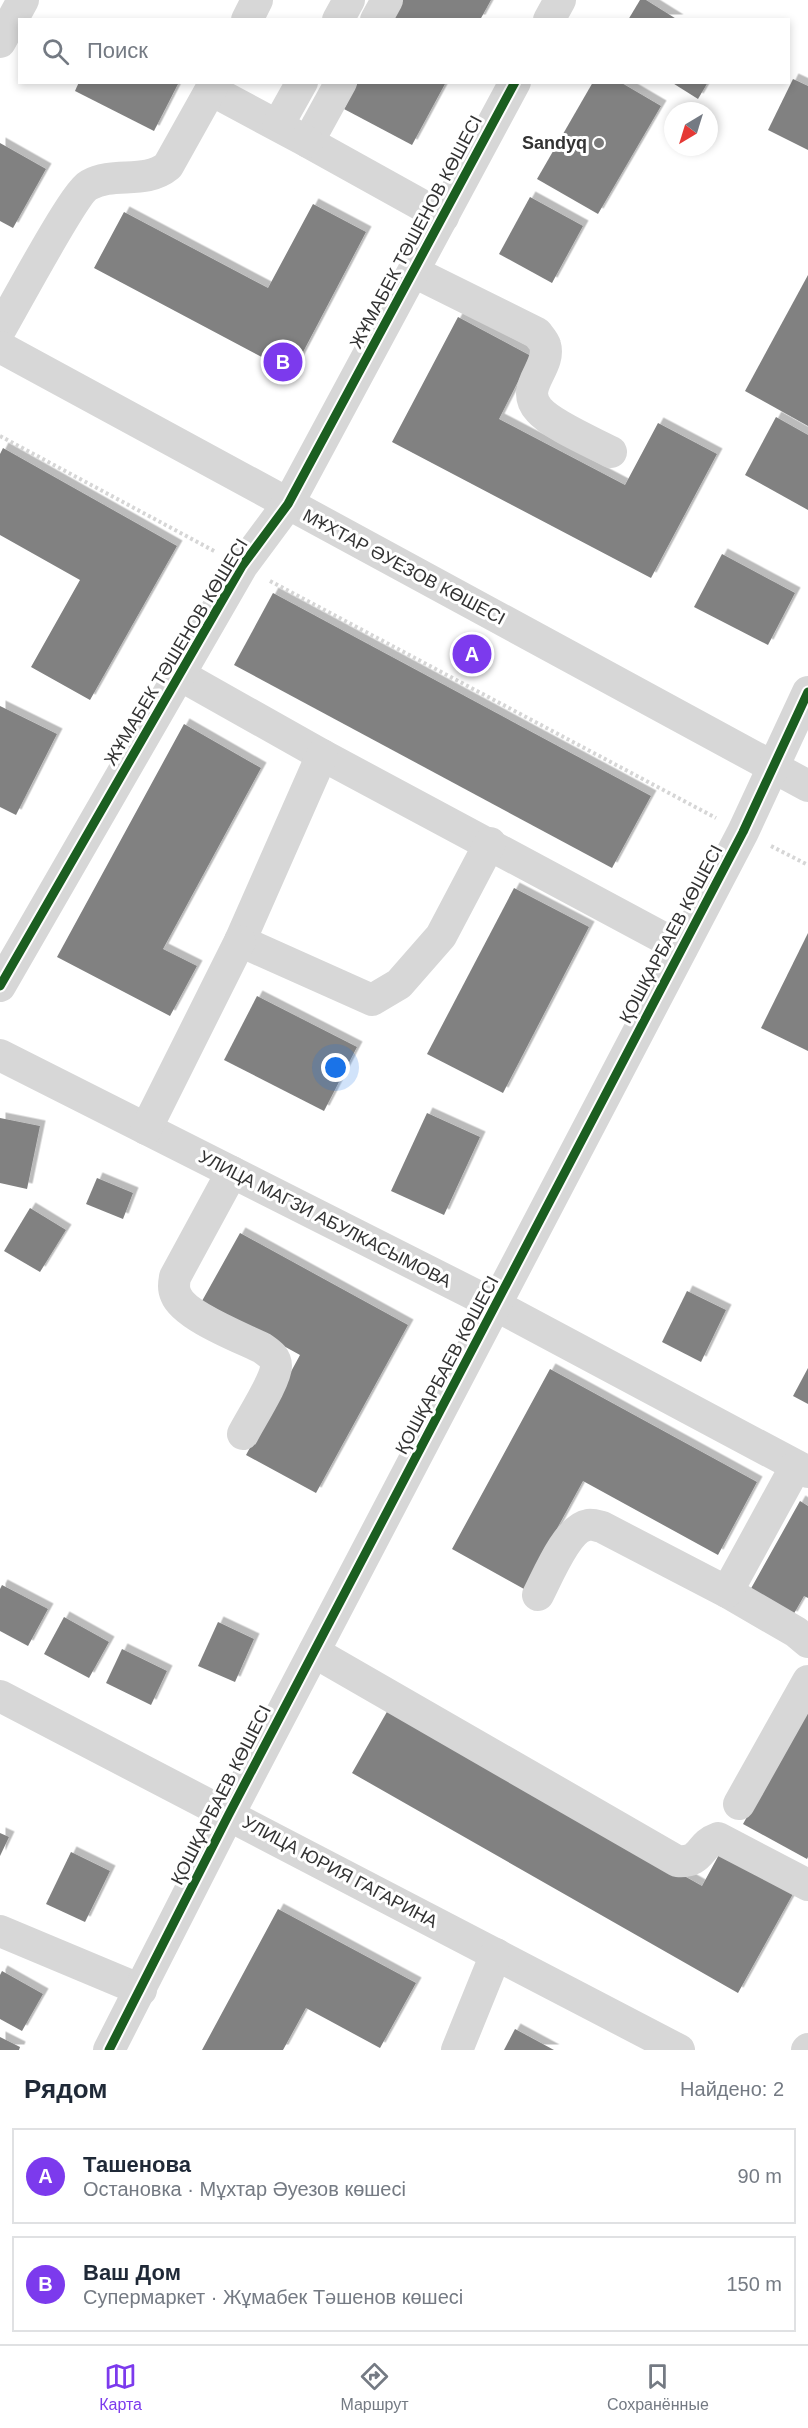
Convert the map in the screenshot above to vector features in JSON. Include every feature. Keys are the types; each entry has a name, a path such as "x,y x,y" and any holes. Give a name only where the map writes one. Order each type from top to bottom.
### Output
{"street":[{"path":"0,42 23,0"},
{"path":"248,18 257,0"},
{"path":"339,18 349,0"},
{"path":"377,18 387,0"},
{"path":"550,18 560,0"},
{"path":"278,125 301,84"},
{"path":"308,142 340,84"},
{"name":"ЖҰМАБЕК ТӘШЕНОВ КӨШЕСІ","path":"0,986 242,566 288,504 514,84"},
{"path":"0,330 72,206 87,186 97,182 159,174 168,166 213,86 443,217"},
{"path":"414,272 537,333 545,345 544,357 533,384 531,399 550,419 611,452"},
{"name":"МҰХТАР ӘУЕЗОВ КӨШЕСІ","path":"0,346 808,786"},
{"path":"180,675 322,755 490,843 682,948"},
{"name":"ҚОШҚАРБАЕВ КӨШЕСІ","path":"109,2050 314,1652 743,832 808,692"},
{"path":"146,1129 240,941 322,755"},
{"path":"240,941 372,1000 399,984 441,936 490,843"},
{"name":"УЛИЦА МАГЗИ АБУЛКАСЫМОВА","path":"0,1055 497,1306 802,1469"},
{"path":"232,1172 175,1277 174,1286 176,1296 190,1312 262,1348 273,1356 276,1365 273,1377 243,1434"},
{"path":"727,1592 802,1469"},
{"path":"538,1595 561,1550 580,1528 589,1524 602,1527 727,1592 796,1632 808,1642"},
{"path":"314,1652 677,1861 688,1862 695,1859 711,1840 718,1838 808,1885"},
{"path":"739,1804 808,1681"},
{"name":"УЛИЦА ЮРИЯ ГАГАРИНА","path":"0,1696 679,2050"},
{"path":"0,1932 141,1990"},
{"path":"457,2050 496,1954"}],"path":[{"path":"0,436 808,865"}],"building":[{"path":"403,0 491,0 481,18 394,18"},
{"path":"640,0 646,0 675,18 629,18"},
{"path":"793,79 808,86 808,150 768,130"},
{"path":"78,84 178,84 154,131 75,91"},
{"path":"357,84 445,84 412,145 344,109"},
{"name":"Sandyq","path":"592,84 623,84 661,106 598,214 537,179"},
{"path":"674,84 707,84 698,99"},
{"path":"0,143 46,169 13,228 0,221"},
{"path":"530,197 583,226 552,283 499,254"},
{"path":"313,204 366,232 292,373 94,268 124,212 268,288"},
{"path":"808,275 808,426 745,391"},
{"path":"458,317 531,356 499,419 625,485 658,423 717,454 651,578 392,442"},
{"path":"776,417 808,435 808,510 745,475"},
{"path":"3,448 177,546 90,700 31,667 80,580 0,535 0,454"},
{"path":"722,554 795,593 768,645 694,607"},
{"path":"273,593 651,796 612,868 234,665"},
{"path":"0,706 57,734 16,815 0,807"},
{"path":"184,724 261,768 163,949 197,966 170,1016 57,957"},
{"path":"514,888 589,927 503,1093 427,1054"},
{"path":"808,933 808,1051 761,1028"},
{"path":"257,996 357,1047 324,1111 224,1060"},
{"path":"427,1113 480,1137 444,1215 391,1191"},
{"path":"0,1118 40,1126 27,1189 0,1183"},
{"path":"97,1178 133,1193 123,1219 86,1204"},
{"path":"30,1208 66,1230 40,1272 4,1251"},
{"path":"240,1233 408,1325 316,1493 246,1455 300,1355 202,1301"},
{"path":"687,1291 726,1310 701,1362 662,1342"},
{"path":"808,1368 808,1404 793,1396"},
{"path":"550,1369 757,1482 718,1555 583,1481 524,1589 452,1549"},
{"path":"800,1501 808,1506 808,1598 804,1596 792,1617 749,1592"},
{"path":"2,1585 48,1609 28,1646 0,1631 0,1589"},
{"path":"64,1617 109,1642 89,1678 44,1654"},
{"path":"218,1622 254,1639 235,1682 198,1666"},
{"path":"122,1649 167,1671 151,1705 106,1683"},
{"path":"808,1709 808,1857 807,1859 743,1824"},
{"path":"388,1710 702,1886 721,1851 794,1892 738,1993 352,1773"},
{"path":"0,1833 9,1837 0,1856"},
{"path":"71,1852 110,1871 85,1922 46,1904"},
{"path":"278,1909 416,1983 380,2048 306,2008 283,2050 202,2050"},
{"path":"2,1971 43,1994 22,2031 0,2019 0,1975"},
{"path":"515,2029 554,2050 504,2050"},
{"path":"0,2037 20,2047 19,2050 0,2050"}],"cycle path":[{"path":"0,986 242,566 288,504 514,84"},
{"path":"109,2050 229,1814 743,832 808,692"}],"place":[{"name":"Sandyq","path":"599,143"},
{"name":"Ваш Дом","path":"283,362"},
{"name":"Ташенова","path":"472,654"}]}
